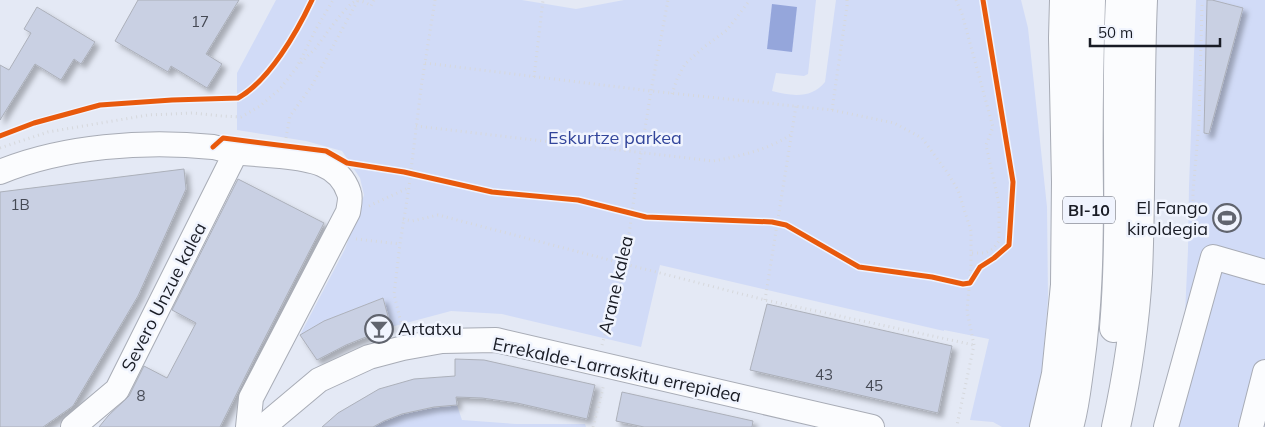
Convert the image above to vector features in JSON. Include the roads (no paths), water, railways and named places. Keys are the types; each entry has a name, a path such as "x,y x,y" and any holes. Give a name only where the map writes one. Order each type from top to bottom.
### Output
{"highway":[{"path":"1044,0 1048,20 1055,114 1066,182"},
{"path":"1057,422 1056,374 1065,285 1064,0"},
{"name":"BI-10","path":"1057,422 1078,380 1084,338 1088,286 1088,92 1091,0"},
{"name":"BI-10","path":"1107,426 1104,410 1112,360 1118,237 1118,45 1120,0"},
{"path":"1107,426 1128,358 1138,274 1143,0"}],"street":[{"path":"0,172 18,165 69,152 136,144 214,148 306,159 320,163 339,176 350,194 348,212 251,398 248,427"},
{"name":"Severo Unzue kalea","path":"74,427 117,390 236,152"},
{"path":"1167,425 1213,257 1265,272"},
{"name":"Errekalde-Larraskitu errepidea","path":"263,427 319,380 369,358 403,348 442,341 496,340 872,427"},
{"path":"1251,427 1265,372"}],"water":[{"path":"772,4 797,7 792,52 767,49"}],"place":[{"name":"El Fango kiroldegia","path":"1227,218"},
{"name":"Artatxu","path":"379,329"}],"park label":[{"name":"Eskurtze parkea","path":"615,138"}]}
